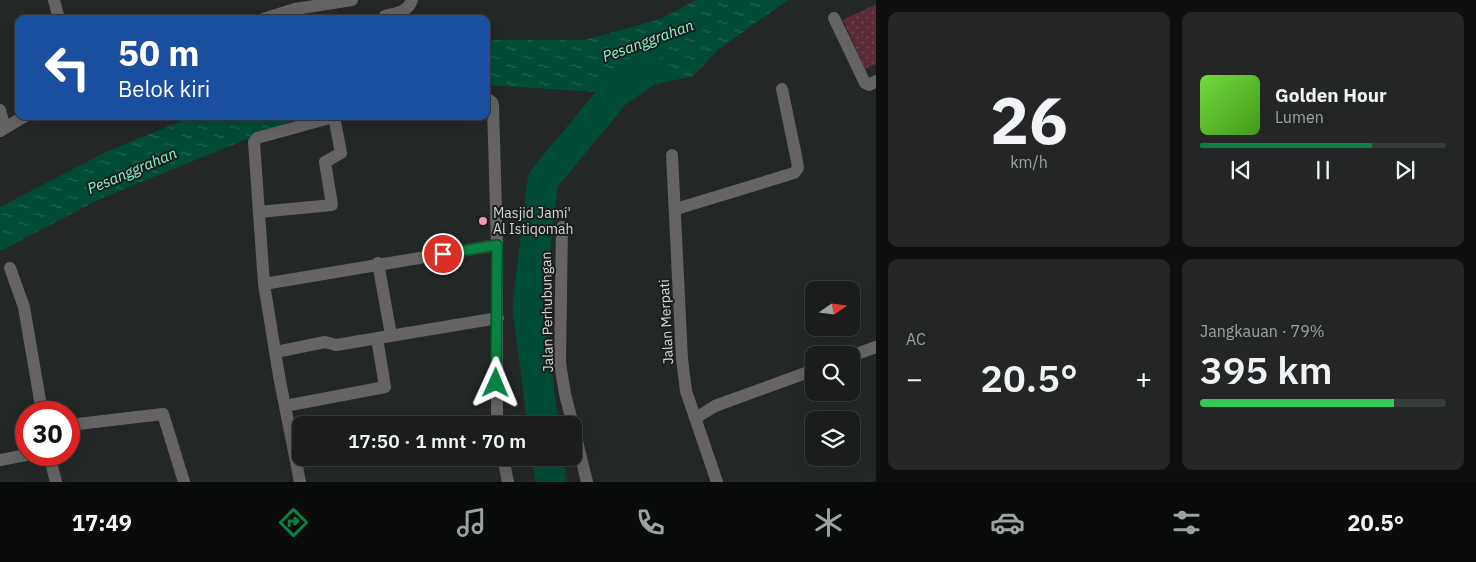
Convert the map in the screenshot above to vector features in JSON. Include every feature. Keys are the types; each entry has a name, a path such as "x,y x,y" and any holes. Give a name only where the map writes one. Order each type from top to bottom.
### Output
{"street":[{"path":"54,0 58,15"},
{"path":"271,15 294,4 352,0"},
{"path":"392,15 410,7 412,0"},
{"path":"834,18 865,83 869,85 876,81"},
{"path":"676,209 794,173 798,168 782,89"},
{"path":"490,101 493,106 497,245 497,416"},
{"path":"0,110 2,129 18,120"},
{"path":"300,482 264,284 254,142 257,138 325,120"},
{"path":"259,212 332,206 325,162 341,154 336,120"},
{"name":"Jalan Merpati","path":"672,155 682,359 686,391 717,482"},
{"name":"Jalan Perhubungan","path":"562,227 560,363 571,416"},
{"path":"264,284 497,245"},
{"path":"378,264 391,335"},
{"path":"10,268 24,307 40,401"},
{"path":"276,352 325,342 336,345 498,318"},
{"path":"285,406 385,387 377,338"},
{"path":"860,353 876,347"},
{"path":"696,418 715,406 805,373"},
{"path":"80,424 163,414 184,482"},
{"path":"0,460 15,457"},
{"path":"582,459 588,482"},
{"path":"52,466 56,482"},
{"path":"505,466 508,482"}],"shaded area":[{"path":"876,4 876,64 865,69 843,20"}],"water":[{"name":"Pesanggrahan","path":"696,0 788,0 719,49 693,76 615,93 490,85 490,40 585,40 660,19"},
{"name":"Pesanggrahan","path":"183,120 294,120 102,198 0,251 0,207 106,152"}],"waterway":[{"path":"542,416 528,307 543,180 615,93 649,69"},
{"path":"549,466 551,482"}],"place":[{"name":"Masjid Jami' Al Istiqomah","path":"483,221"}],"route":[{"path":"443,254 497,245 498,318 496,383"}]}
